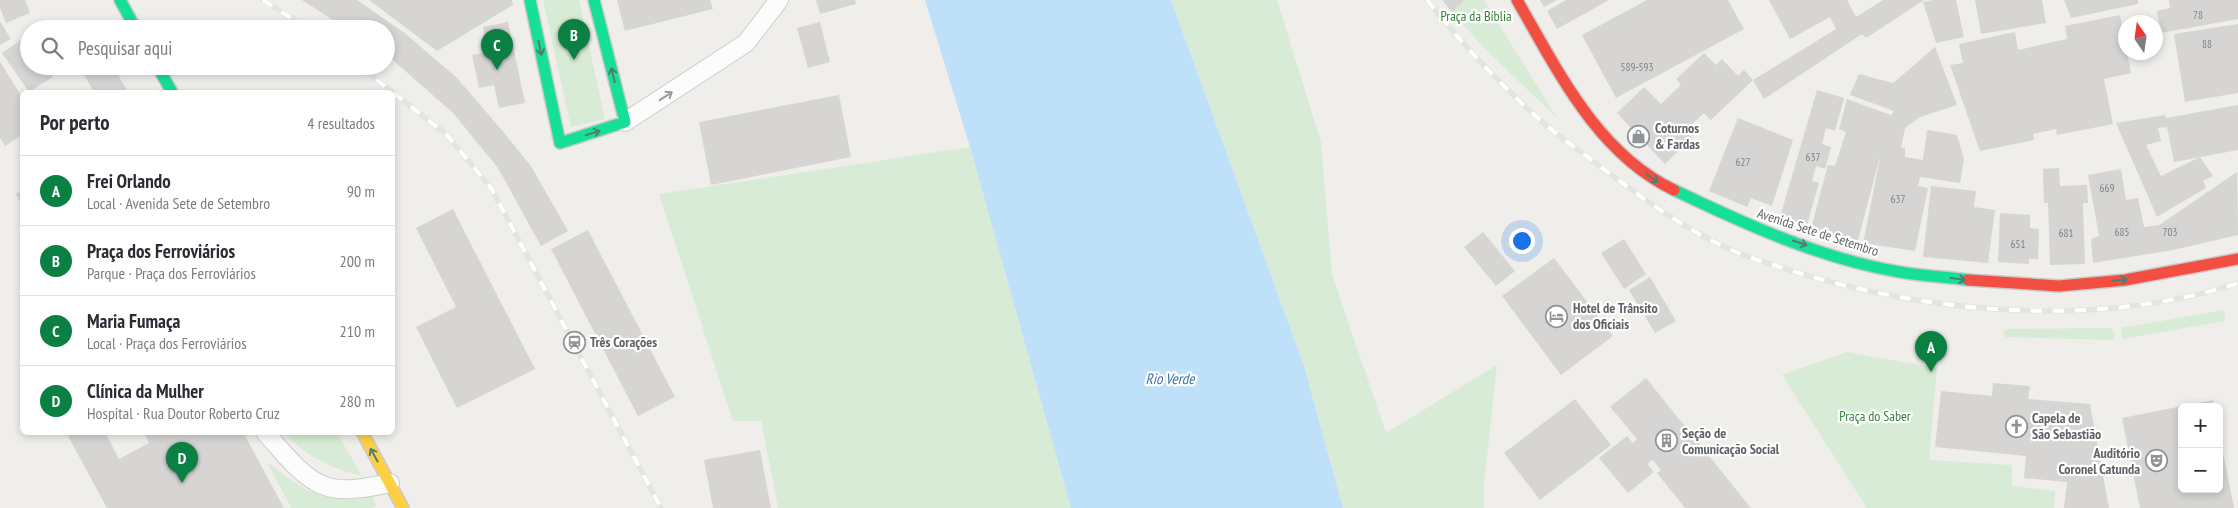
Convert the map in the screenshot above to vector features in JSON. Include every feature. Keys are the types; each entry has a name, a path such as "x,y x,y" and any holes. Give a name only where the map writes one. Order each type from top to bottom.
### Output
{"main road":[{"path":"120,0 131,20"},
{"path":"530,0 560,143 625,122 594,0"},
{"name":"Avenida Sete de Setembro","path":"1517,0 1569,92 1614,148 1653,180 1748,225 1846,259 1899,272 1976,281 2059,286 2125,280 2238,259"},
{"path":"162,75 171,90"},
{"path":"364,435 403,508"}],"lane":[{"path":"625,122 746,43 779,0"},
{"path":"268,435 293,465 325,486 362,489 390,483"}],"green space":[{"path":"543,0 579,0 605,119 571,127"},
{"path":"1171,0 1277,0 1321,142 1332,274 1386,433 1497,365 1484,484 1484,508 1343,508 1304,366"},
{"name":"Praça da Bíblia","path":"1442,0 1484,0 1557,118 1483,47"},
{"path":"970,147 1071,508 778,508 761,421 733,421 659,194"},
{"path":"2224,310 2225,321 2122,339 2121,328"},
{"path":"2111,328 2115,334 2112,340 2005,337 2003,332 2008,329"},
{"name":"Praça do Saber","path":"1847,352 1937,368 1929,460 2012,465 2012,486 2055,491 2054,508 1867,508 1782,375"},
{"path":"288,435 338,435 362,476 320,461"},
{"path":"267,462 291,480 315,493 341,499 371,496 377,506 371,508 291,508"}],"water":[{"name":"Rio Verde","path":"925,0 1171,0 1304,366 1343,508 1071,508 970,147"}],"building":[{"path":"0,0 25,0 30,13 6,23 0,8"},
{"path":"302,0 357,0 386,20 333,20"},
{"path":"369,0 512,0 513,5 437,51"},
{"path":"617,0 710,0 713,9 625,31"},
{"path":"816,0 855,0 856,4 820,14"},
{"path":"1442,0 1463,0 1452,12"},
{"path":"1540,0 1557,0 1544,7"},
{"path":"1566,0 1609,0 1557,29 1547,11"},
{"path":"1647,0 1728,0 1744,29 1616,98 1582,35"},
{"path":"1769,0 1847,0 1856,17 1883,0 1924,0 1866,38 1862,34 1764,99 1753,80 1836,29 1830,17 1790,39"},
{"path":"1956,0 1964,37 1936,43 1923,2"},
{"path":"1975,0 2042,0 2046,23 1981,34"},
{"path":"2064,0 2138,0 2138,4 2071,18"},
{"path":"2169,0 2238,0 2238,19 2163,33 2163,15 2158,15 2157,11 2170,8"},
{"path":"2118,15 2118,60 2129,60 2131,73 2104,79 2113,124 2057,135 2056,129 2033,134 2034,140 1980,151 1950,65 1963,63 1959,44 2015,32 2018,50 2067,39 2065,26"},
{"path":"0,21 11,39 0,45"},
{"path":"508,22 525,103 499,108 494,85 479,88 472,55 488,52 483,27"},
{"path":"820,22 830,62 808,68 797,28"},
{"path":"2238,24 2238,93 2185,102 2174,34"},
{"path":"395,26 457,78 500,128 531,166 568,231 541,246 498,168 453,113 395,62"},
{"path":"20,40 20,75 52,75 53,77 32,90 28,90 2,53"},
{"path":"1935,47 1957,105 1920,117 1905,128 1901,148 1905,148 1905,157 1923,160 1927,130 1957,135 1964,159 1960,183 1920,177 1918,186 1928,188 1915,251 1863,243 1881,153 1857,244 1810,232 1828,165 1835,166 1846,132 1839,129 1847,99 1891,115 1894,111 1850,95 1859,74 1893,83"},
{"path":"1704,53 1716,65 1722,59 1738,76 1744,70 1753,80 1711,120 1704,113 1686,130 1692,138 1665,164 1617,113 1644,87 1661,104 1681,85 1676,79"},
{"path":"0,62 20,94 20,136 5,146 0,138"},
{"path":"84,75 118,75 127,90 93,90"},
{"path":"1817,90 1844,98 1835,131 1826,128 1822,144 1831,147 1825,169 1816,166 1812,181 1819,183 1807,225 1780,217"},
{"path":"839,95 851,157 711,185 699,122"},
{"path":"2238,105 2238,150 2200,157 2213,176 2203,181 2206,188 2157,217 2116,123 2165,115 2166,118","holes":["2167,127 2174,162 2200,157 2161,176 2146,145 2161,141 2158,128"]},
{"path":"1738,118 1793,140 1772,206 1751,198 1747,207 1709,191"},
{"path":"2059,168 2060,186 2087,185 2088,203 2083,203 2085,264 2050,265 2048,203 2044,203 2043,169"},
{"path":"2121,169 2126,200 2138,198 2144,227 2159,225 2237,172 2238,235 2173,250 2093,263 2091,239 2099,236 2088,175"},
{"path":"1931,186 1976,191 1974,207 1995,210 1988,263 1923,257"},
{"path":"20,192 20,202 16,194"},
{"path":"453,209 535,369 457,408 416,327 456,307 416,228"},
{"path":"2000,213 2030,215 2030,228 2039,229 2038,259 2029,259 2029,264 1998,262"},
{"path":"588,230 675,397 638,416 551,249"},
{"path":"1483,232 1515,271 1496,286 1464,247"},
{"path":"1624,239 1646,274 1624,289 1601,253"},
{"name":"Hotel de Trânsito dos Oficiais","path":"1554,258 1613,336 1561,375 1502,296"},
{"path":"1650,277 1676,321 1655,333 1629,290"},
{"name":"Seção de Comunicação Social","path":"1646,378 1751,508 1685,508 1657,473 1661,470 1653,460 1647,464 1654,472 1628,493 1599,458 1627,436 1633,443 1637,439 1610,407"},
{"name":"Capela de São Sebastião","path":"1993,383 2030,386 2028,399 2090,404 2109,508 2064,508 2067,482 2024,478 2026,456 1935,447 1941,391 1992,396"},
{"path":"1575,399 1611,445 1540,500 1504,453"},
{"path":"2213,400 2213,403 2198,403"},
{"name":"Auditório Coronel Catunda","path":"2178,407 2178,493 2223,493 2223,452 2234,508 2140,508 2122,418"},
{"path":"107,435 119,459 149,443 145,435 245,435 284,508 107,508 68,436"},
{"path":"760,450 771,508 713,508 704,460"}],"railway":[{"path":"263,0 294,20"},
{"path":"1427,0 1453,32 1495,77 1555,132 1674,219 1721,245 1759,260 1852,287 1906,298 1962,306 2018,310 2075,310 2130,306 2185,297 2238,283"},
{"path":"371,75 390,90"},
{"path":"395,94 446,134 491,188 661,508"}],"traffic: fast":[{"path":"120,0 131,20"},
{"path":"530,0 560,143 625,122 594,0"},
{"path":"162,75 171,90"},
{"path":"1674,190 1784,239 1841,258 1917,275 1968,280"}],"traffic: slow":[{"path":"364,435 403,508"}],"traffic: jam":[{"path":"1517,0 1564,82 1601,132 1623,155 1647,174 1674,190"},
{"path":"1968,280 2059,286 2125,280 2238,259"}],"place":[{"name":"Praça dos Ferroviários","path":"574,60"},
{"name":"Maria Fumaça","path":"497,70"},
{"name":"Coturnos & Fardas","path":"1639,136"},
{"name":"Hotel de Trânsito dos Oficiais","path":"1557,316"},
{"name":"Três Corações","path":"574,342"},
{"name":"Frei Orlando","path":"1931,372"},
{"name":"Capela de São Sebastião","path":"2016,426"},
{"name":"Seção de Comunicação Social","path":"1666,441"},
{"name":"Auditório Coronel Catunda","path":"2156,461"},
{"name":"Clínica da Mulher","path":"182,483"}]}
